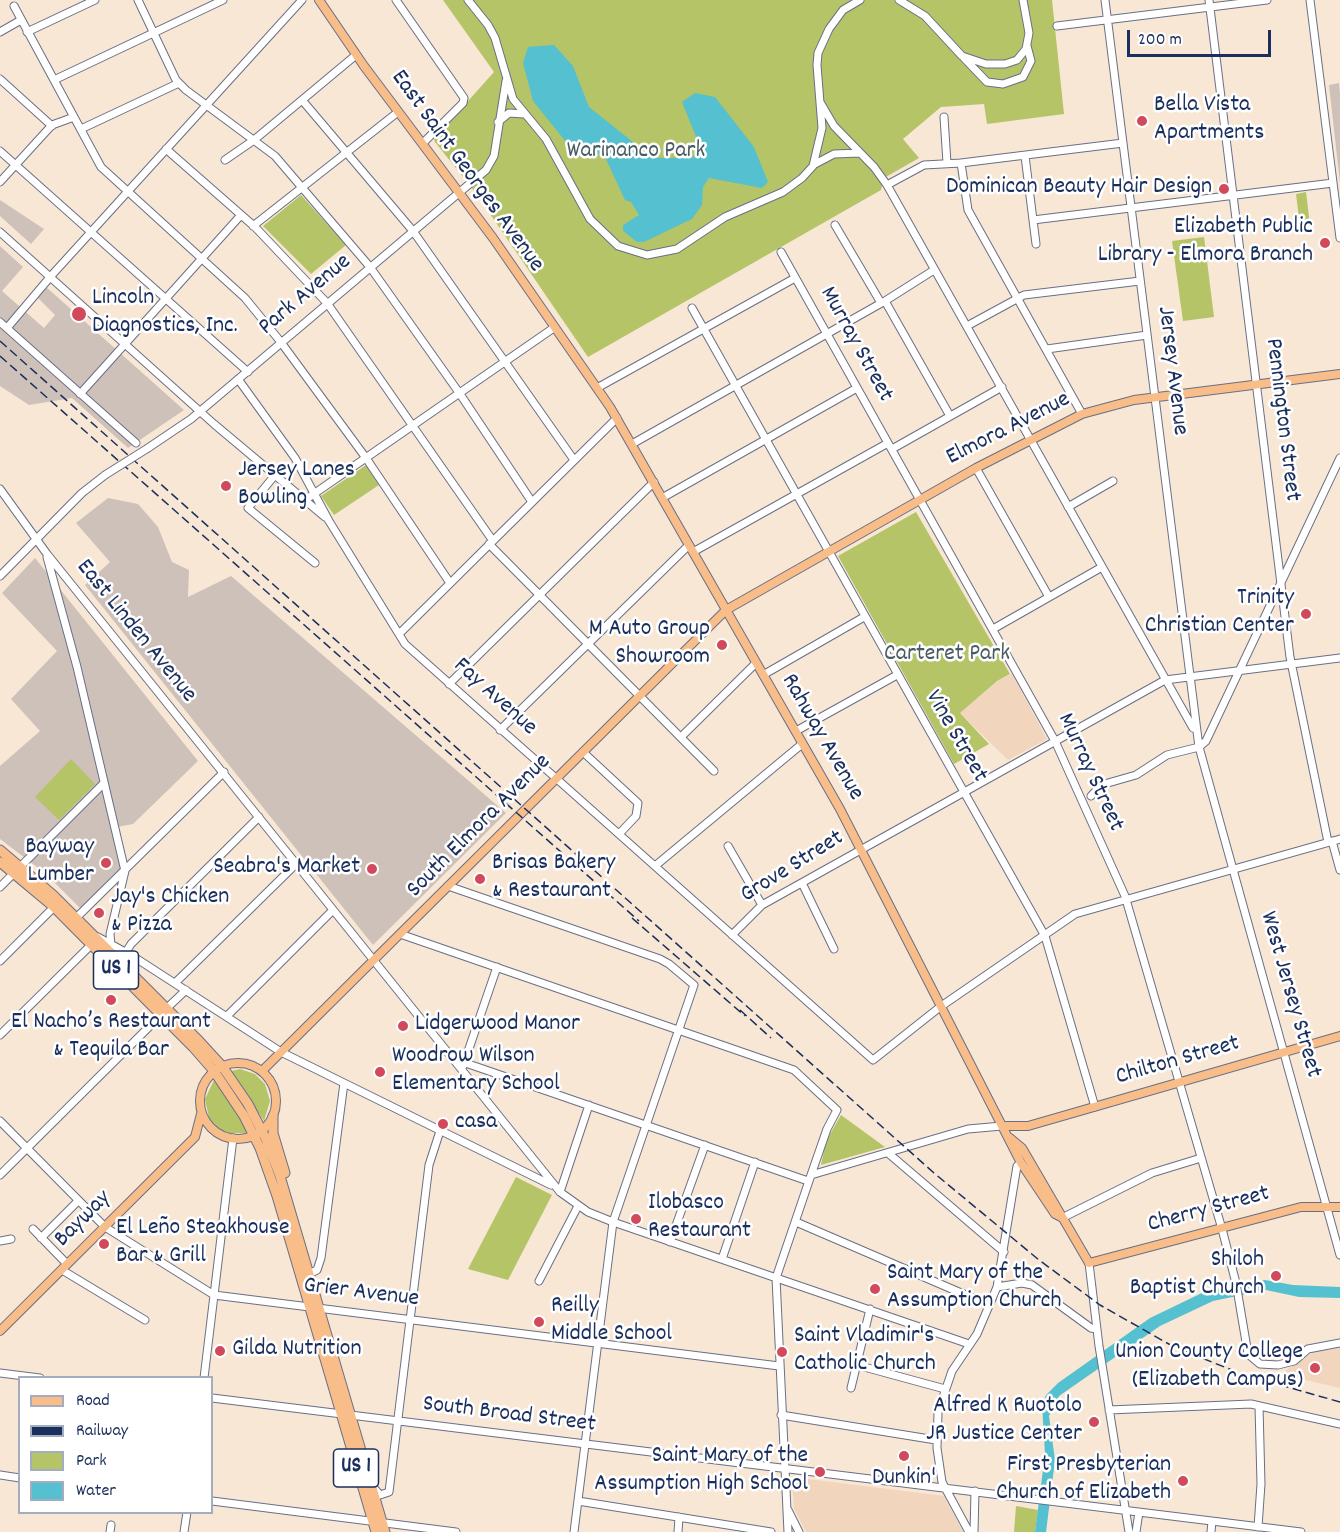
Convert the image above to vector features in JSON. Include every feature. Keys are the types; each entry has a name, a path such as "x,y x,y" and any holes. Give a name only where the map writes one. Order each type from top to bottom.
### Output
{"highway":[{"name":"US 1","path":"0,850 54,908 164,1012 218,1068 239,1106 258,1133 284,1188 309,1274 314,1308"},
{"name":"US 1","path":"0,862 17,869 77,917 111,948 164,1012"},
{"path":"273,1116 273,1132 285,1173 284,1188"},
{"name":"US 1","path":"258,1133 380,1525"},
{"name":"US 1","path":"345,1415 368,1477 380,1525 376,1532"}],"main road":[{"name":"East Saint Georges Avenue","path":"319,0 356,55 460,193 583,367"},
{"name":"Rahway Avenue","path":"583,367 617,418 796,731 860,849 1021,1163 1055,1214 1061,1218"},
{"name":"Elmora Avenue","path":"726,610 976,468 1082,414 1155,398 1340,374"},
{"name":"South Elmora Avenue","path":"262,1071 726,610"},
{"name":"Chilton Street","path":"1002,1126 1027,1126 1340,1036"},
{"path":"232,1062 244,1062 262,1071 275,1093 273,1116 258,1133 233,1138 220,1135 195,1137 201,1114 201,1093 206,1080 218,1068 232,1062"},
{"path":"201,1114 209,1127 220,1135"},
{"name":"Chilton Street","path":"1009,1137 1027,1126"},
{"name":"Bayway","path":"0,1331 195,1137"},
{"name":"Rahway Avenue","path":"1009,1137 1022,1148 1089,1263"},
{"path":"1021,1163 1027,1164 1042,1181"},
{"name":"Cherry Street","path":"1089,1263 1301,1207 1340,1206"}],"street":[{"path":"27,32 94,0"},
{"path":"138,0 179,83 275,156 370,267 460,394 532,502"},
{"path":"54,80 223,0"},
{"path":"7,328 50,277 302,0"},
{"path":"396,0 464,98 463,103 423,143"},
{"path":"468,0 488,25 495,38 513,99 546,139 590,219 618,246 634,253 647,255 677,249 725,218 783,192 802,178 813,166 834,154 860,153"},
{"path":"813,166 821,142 818,53 829,29 843,10 860,0"},
{"path":"899,0 925,16 987,82 1003,84 1023,77 1031,62 1027,46 1029,33 1023,0"},
{"name":"Jersey Avenue","path":"1105,0 1188,677 1199,747"},
{"path":"1058,26 1108,21 1210,4 1267,0"},
{"path":"1310,0 1340,238"},
{"name":"Pennington Street","path":"1210,4 1292,664 1340,870"},
{"path":"14,6 101,167 245,298 281,342 366,458 450,583"},
{"path":"0,32 21,20"},
{"path":"962,56 974,62 1005,64 1017,60 1027,46"},
{"path":"225,160 254,140 356,55"},
{"name":"Park Avenue","path":"0,576 82,493 201,410 460,193 491,164 506,78"},
{"path":"0,79 52,126"},
{"path":"81,129 179,83"},
{"path":"302,100 413,231 574,460"},
{"path":"820,102 834,126 874,167 887,185 1196,733"},
{"path":"253,225 398,112"},
{"path":"498,122 509,113 524,114"},
{"path":"0,182 52,126 74,117"},
{"path":"944,117 947,163"},
{"path":"887,185 924,165 1025,156 1123,142"},
{"path":"166,149 253,225 327,303 491,542 539,594 714,771"},
{"path":"0,151 248,372"},
{"path":"1025,156 1036,244"},
{"path":"961,163 968,210 1082,414"},
{"path":"1033,220 1333,183"},
{"path":"80,394 128,344 241,215"},
{"path":"835,225 950,416"},
{"path":"0,232 329,521"},
{"name":"Murray Street","path":"781,252 1055,741 1126,900 1222,1229 1239,1296 1249,1355 1260,1364 1278,1365 1294,1360 1308,1349 1340,1342"},
{"path":"632,444 883,302 934,270"},
{"path":"597,388 795,278"},
{"path":"967,326 1018,298 1140,281"},
{"name":"Vine Street","path":"692,308 1045,936 1095,1107"},
{"path":"0,322 136,443"},
{"path":"305,500 555,327"},
{"path":"1047,349 1147,335"},
{"name":"Fay Avenue","path":"238,380 295,458 329,521 405,644 500,730 873,1060 940,1007"},
{"path":"500,730 691,548 950,416 1002,387"},
{"path":"663,498 857,388"},
{"path":"399,634 617,418"},
{"path":"1091,796 1101,785 1136,775 1167,755 1199,747 1206,741 1282,585 1340,458"},
{"path":"976,468 1049,597"},
{"path":"275,475 248,508 315,563"},
{"path":"1068,507 1113,481"},
{"path":"449,684 654,482"},
{"name":"East Linden Avenue","path":"0,489 47,554 224,772 553,1186"},
{"path":"47,554 78,668 125,871 110,934 111,948 127,950"},
{"path":"993,629 1101,567"},
{"path":"763,675 864,617"},
{"name":"Grove Street","path":"732,935 762,905 1166,680 1340,658"},
{"path":"681,737 756,663"},
{"path":"796,731 897,675"},
{"path":"655,866 802,744"},
{"name":"West Jersey Street","path":"1199,747 1340,1255"},
{"path":"583,752 638,803 636,816 619,834"},
{"path":"77,917 224,772"},
{"path":"0,886 104,783"},
{"path":"126,967 123,957 127,950 259,817"},
{"path":"940,1007 1075,914 1333,840"},
{"path":"728,846 762,905"},
{"path":"176,983 297,864"},
{"path":"802,883 834,949"},
{"path":"448,886 660,959 693,985 613,1222 574,1532"},
{"path":"0,961 54,908"},
{"path":"227,1017 333,910"},
{"path":"93,934 110,934"},
{"path":"110,934 127,950 281,1052 553,1186 579,1206 613,1222 969,1344"},
{"path":"400,934 794,1070 836,1107 837,1113 827,1129 776,1278 788,1532"},
{"path":"0,1035 91,945"},
{"path":"461,1071 496,968"},
{"path":"0,1174 186,990"},
{"path":"450,1057 755,1162 810,1178 968,1129 1002,1126"},
{"path":"309,1274 317,1270 321,1258 344,1083"},
{"path":"560,1192 590,1106"},
{"name":"Grier Avenue","path":"0,1121 105,1227 214,1295 779,1366"},
{"path":"368,1477 378,1494 383,1496 389,1492 429,1165 440,1131"},
{"path":"204,1376 233,1138"},
{"path":"670,1242 705,1145"},
{"path":"888,1153 1004,1252"},
{"path":"1061,1218 1152,1173 1201,1158"},
{"path":"722,1259 755,1162"},
{"path":"969,1532 945,1488 939,1471 936,1440 938,1412 945,1389 969,1344 977,1334 997,1287 1017,1166 1021,1163"},
{"path":"41,1238 78,1201"},
{"path":"539,1281 579,1206"},
{"path":"796,1222 989,1305"},
{"path":"33,1229 65,1267 146,1320"},
{"path":"0,1241 11,1239"},
{"name":"Rahway Avenue","path":"1089,1263 1102,1368 1129,1532"},
{"path":"997,1287 1022,1282 1032,1285 1091,1328 1097,1329"},
{"path":"851,1388 870,1309"},
{"path":"857,1365 945,1389"},
{"path":"0,1373 30,1376"},
{"name":"South Broad Street","path":"213,1398 1301,1532"},
{"path":"1258,1527 1261,1484 1259,1406"},
{"path":"1109,1410 1259,1406 1340,1424"},
{"path":"781,1415 936,1440"},
{"path":"0,1476 18,1478"},
{"path":"974,1532 975,1491"},
{"path":"213,1501 380,1525 456,1532"},
{"path":"578,1501 679,1517 732,1529 771,1532"},
{"path":"787,1506 799,1532"},
{"path":"1136,1532 1139,1512"},
{"path":"184,1532 187,1514"},
{"path":"678,1532 679,1517"},
{"path":"1211,1532 1212,1521"}],"shaded area":[{"path":"1339,83 1340,94 1340,183 1329,85"},
{"path":"0,200 44,229 31,244 0,216"},
{"path":"0,246 23,267 2,291 44,328 55,315 36,296 45,286 184,410 128,448 72,398 29,405 0,386"},
{"path":"108,498 138,504 158,527 172,562 189,570 188,597 231,576 506,813 373,945 85,585 110,562 76,523"},
{"path":"35,558 198,761 133,824 117,827 124,869 82,910 45,873 0,839 0,766 40,731 11,699 57,651 2,593"},
{"path":"1012,674 1047,739 1008,760 960,713 997,681"},
{"name":"Union County College (Elizabeth Campus)","path":"1340,1347 1340,1388 1285,1375 1286,1370 1317,1350"},
{"path":"792,1477 944,1496 963,1532 806,1532 794,1509"}],"green space":[{"name":"Warinanco Park","path":"443,0 1052,0 1064,114 987,124 984,104 941,107 903,139 919,158 884,178 881,190 588,357 475,192 435,142 434,139 494,72"},
{"path":"1306,192 1310,225 1300,226 1296,194"},
{"path":"301,195 346,245 311,274 263,226"},
{"path":"1204,237 1214,317 1183,321 1172,241"},
{"path":"366,465 379,485 334,515 321,496"},
{"name":"Carteret Park","path":"916,512 1010,674 997,681 960,713 989,744 954,764 838,556"},
{"path":"71,759 95,784 59,820 35,797"},
{"path":"240,1069 255,1074 265,1084 270,1101 264,1121 231,1071"},
{"path":"214,1080 239,1115 248,1133 227,1133 219,1129 209,1118 205,1099"},
{"path":"841,1115 885,1147 821,1165 826,1141"},
{"path":"516,1177 552,1195 508,1280 468,1269"},
{"path":"1016,1506 1038,1510 1035,1532 1014,1532"}],"water":[{"path":"554,45 573,66 589,107 653,158 693,158 697,139 682,102 695,93 715,97 754,147 768,182 762,188 709,178 703,187 702,205 692,219 644,242 637,242 623,231 623,225 639,215 631,202 625,200 604,155 570,147 533,101 523,63 528,47"},
{"path":"1265,1280 1293,1285 1340,1287 1340,1298 1299,1297 1266,1290 1213,1301 1160,1326 1059,1396 1049,1416 1055,1460 1046,1532 1035,1532 1045,1454 1042,1405 1046,1395 1058,1383 1150,1318 1206,1291"}],"railway":[{"path":"0,341 934,1173 1039,1260 1100,1305 1174,1347 1242,1374 1340,1402"},
{"path":"0,356 639,921"},
{"path":"632,918 745,1016"},
{"path":"740,1010 771,1038"}],"place":[{"name":"Bella Vista Apartments","path":"1142,121"},
{"name":"Dominican Beauty Hair Design","path":"1224,189"},
{"name":"Elizabeth Public Library - Elmora Branch","path":"1325,243"},
{"name":"Lincoln Diagnostics, Inc.","path":"79,314"},
{"name":"Jersey Lanes Bowling","path":"226,486"},
{"name":"Trinity Christian Center","path":"1306,614"},
{"name":"M Auto Group Showroom","path":"722,645"},
{"name":"Bayway Lumber","path":"106,863"},
{"name":"Seabra's Market","path":"372,869"},
{"name":"Brisas Bakery & Restaurant","path":"480,879"},
{"name":"Jay's Chicken & Pizza","path":"99,913"},
{"name":"El Nacho’s Restaurant & Tequila Bar","path":"111,1000"},
{"name":"Lidgerwood Manor","path":"403,1026"},
{"name":"Woodrow Wilson Elementary School","path":"380,1072"},
{"name":"casa","path":"443,1124"},
{"name":"Ilobasco Restaurant","path":"636,1219"},
{"name":"El Leño Steakhouse Bar & Grill","path":"104,1244"},
{"name":"Shiloh Baptist Church","path":"1276,1276"},
{"name":"Saint Mary of the Assumption Church","path":"875,1289"},
{"name":"Reilly Middle School","path":"539,1322"},
{"name":"Gilda Nutrition","path":"220,1351"},
{"name":"Saint Vladimir's Catholic Church","path":"782,1352"},
{"name":"Union County College (Elizabeth Campus)","path":"1315,1368"},
{"name":"Alfred K Ruotolo JR Justice Center","path":"1094,1422"},
{"name":"Dunkin'","path":"904,1456"},
{"name":"Saint Mary of the Assumption High School","path":"820,1472"},
{"name":"First Presbyterian Church of Elizabeth","path":"1183,1481"}]}
